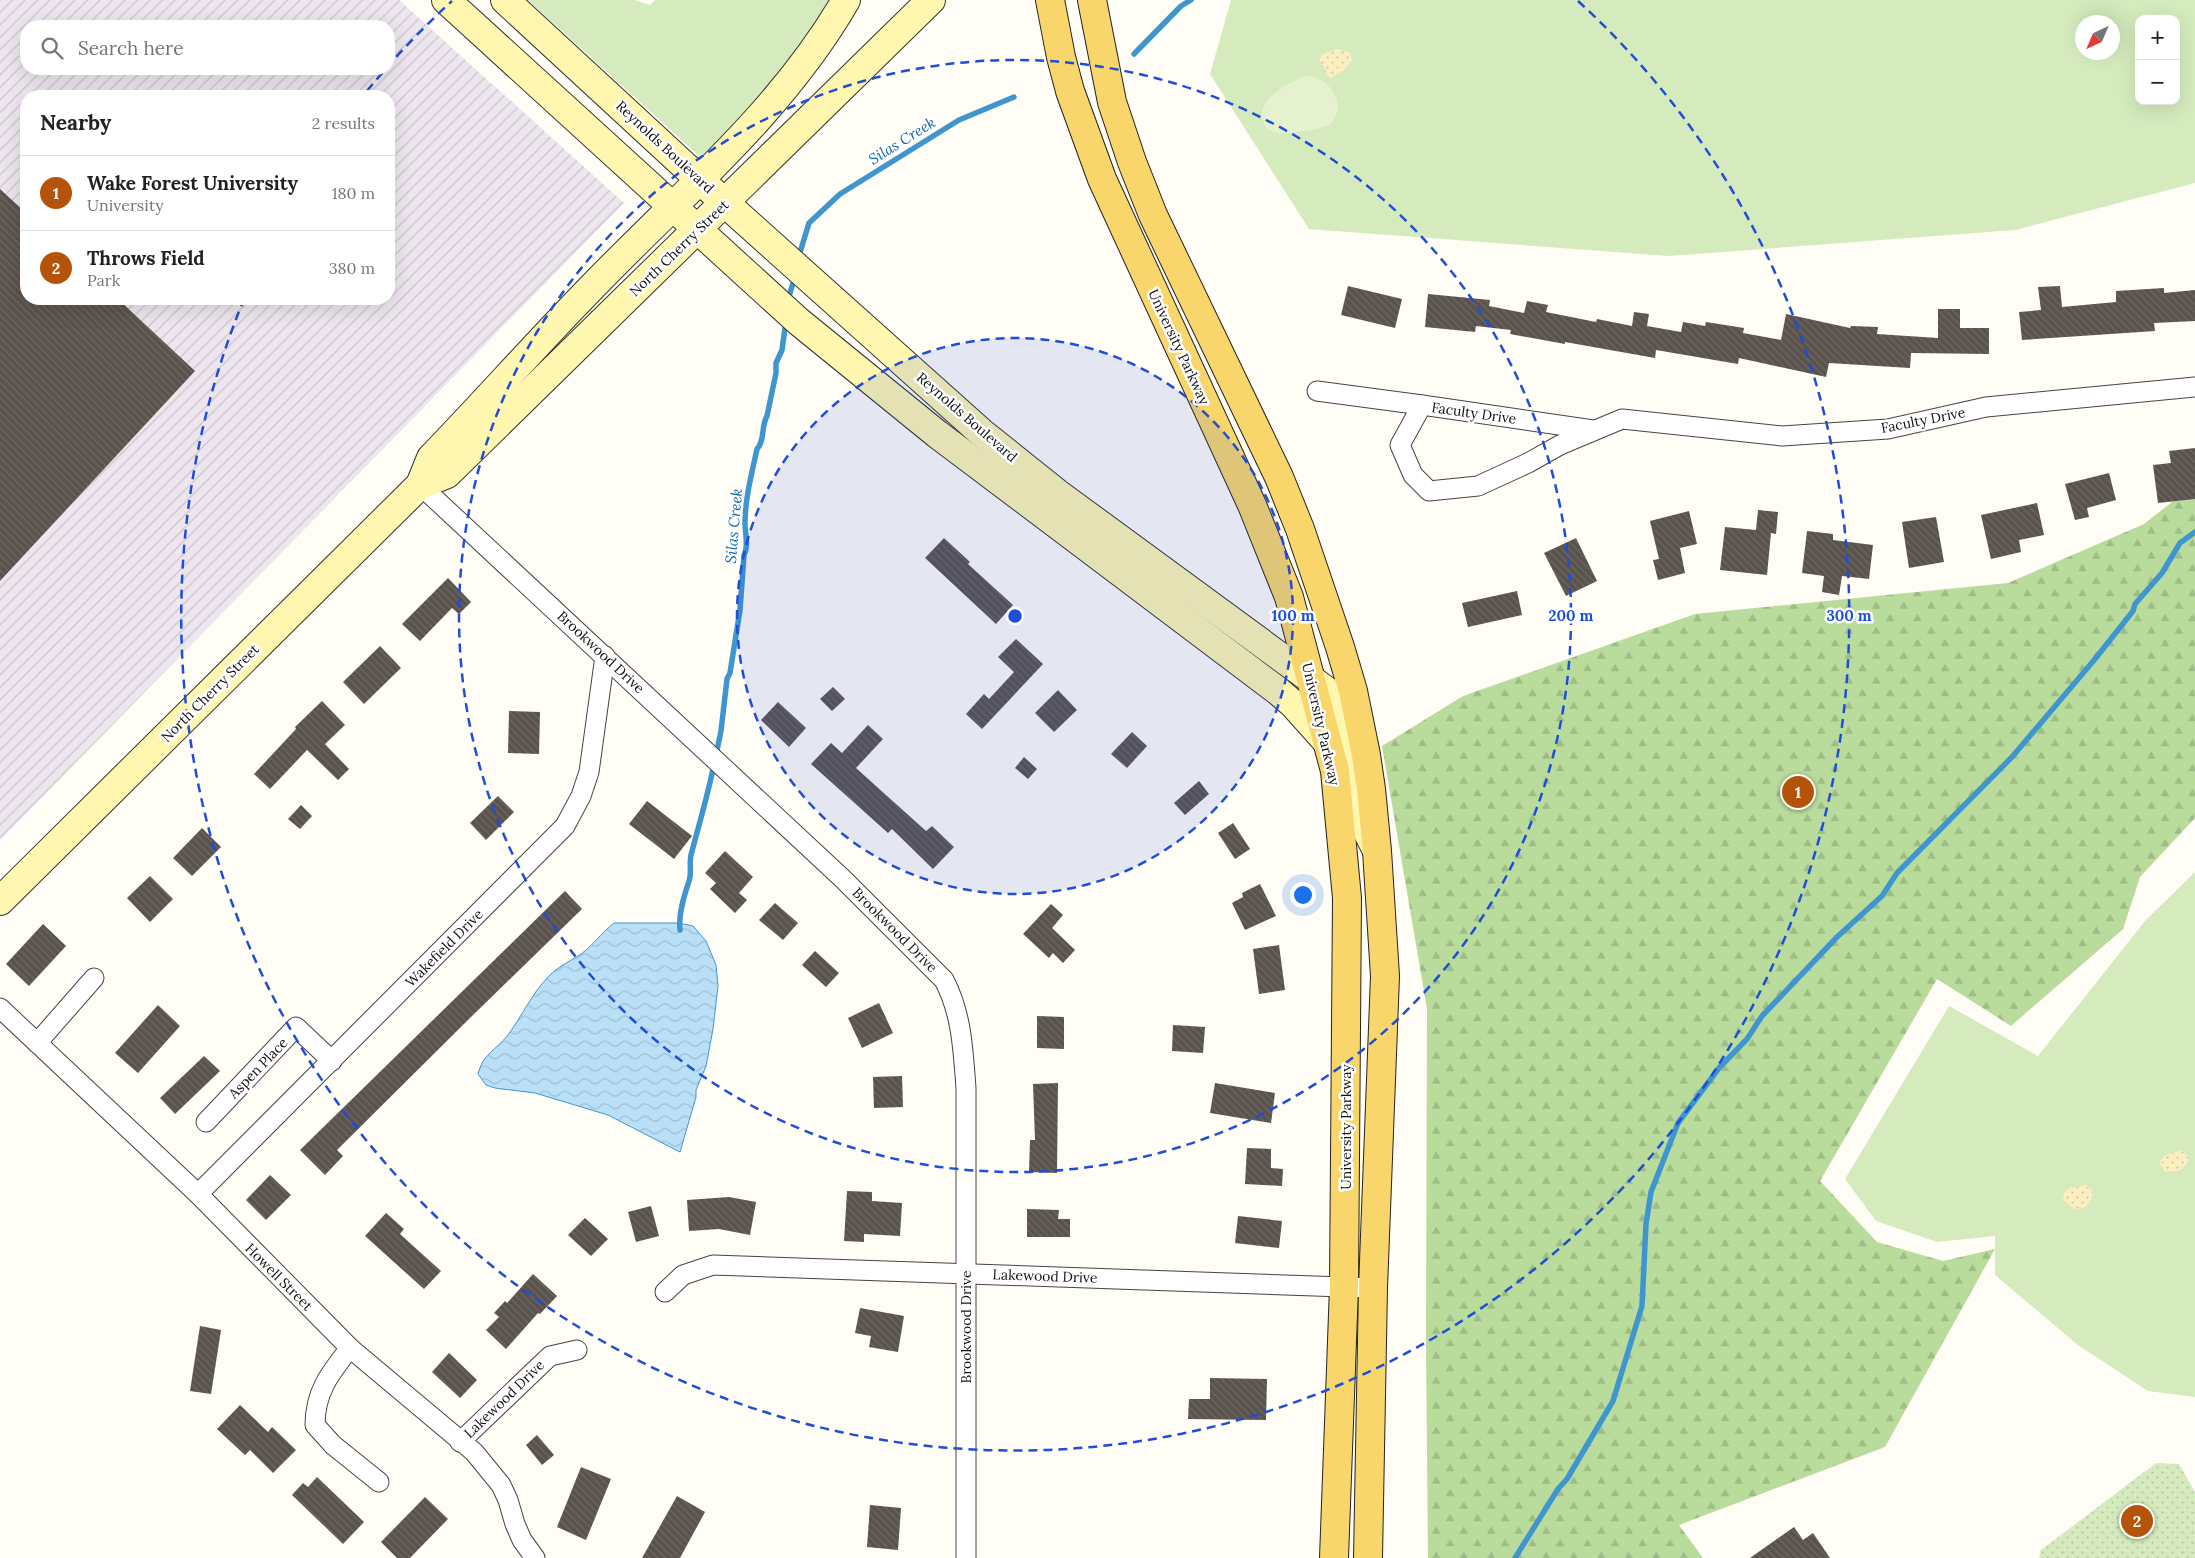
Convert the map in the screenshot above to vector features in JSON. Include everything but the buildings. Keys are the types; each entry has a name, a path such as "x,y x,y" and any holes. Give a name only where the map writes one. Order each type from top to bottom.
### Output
{"main road":[{"name":"Reynolds Boulevard","path":"446,0 798,322 937,434 1278,691 1293,704 1328,744"},
{"name":"Reynolds Boulevard","path":"505,0 725,203 982,433 1057,493 1313,683 1331,694 1339,708 1354,774 1360,815 1377,850"},
{"name":"North Cherry Street","path":"420,485 431,458 594,285 758,118 797,71 846,0"},
{"name":"North Cherry Street","path":"0,900 420,485 447,474 931,0"},
{"name":"University Parkway","path":"1050,0 1061,57 1070,90 1102,179 1252,505 1289,597 1335,771 1347,898 1344,1287 1334,1558"},
{"path":"1092,0 1112,102 1142,190 1279,477 1323,593 1353,691 1361,727 1371,790 1386,976 1374,1288 1368,1558"}],"street":[{"name":"Faculty Drive","path":"1593,430 1422,405 1400,446 1413,475 1430,491 1478,486 1560,445 1622,419 1782,436 1888,429 1986,407 2195,387"},
{"path":"1317,391 1422,405"},
{"name":"Brookwood Drive","path":"420,485 843,879 944,980 957,1011 962,1037 966,1088 966,1558"},
{"name":"Wakefield Drive","path":"198,1194 565,826 581,796 590,772 605,656"},
{"path":"37,1043 94,978"},
{"name":"Howell Street","path":"0,1008 198,1194 350,1348 486,1464 501,1484 508,1500 514,1524 532,1557"},
{"name":"Aspen Place","path":"206,1122 296,1028 332,1061"},
{"name":"Lakewood Drive","path":"665,1292 683,1276 713,1265 1374,1288"},
{"path":"350,1348 328,1375 316,1406 315,1425 333,1445 379,1482"},
{"name":"Lakewood Drive","path":"460,1442 550,1356 578,1350"}],"shaded area":[{"path":"0,0 399,0 624,203 0,840"}],"green space":[{"path":"528,0 635,0 650,5 655,0 834,0 775,82 707,153 698,155"},
{"path":"1231,0 2195,0 2195,183 2015,230 1669,256 1309,229 1210,74"},
{"path":"1306,76 1322,81 1329,86 1337,100 1336,116 1331,123 1315,129 1281,134 1270,130 1263,121 1262,113 1264,106 1283,87"},
{"path":"2195,484 2195,818 2140,877 2123,929 2011,1026 1937,979 1820,1181 1877,1242 1943,1261 1995,1249 1885,1447 1679,1525 1703,1558 1428,1558 1426,1344 1427,1009 1382,746 1463,696 1695,614 2008,583 2144,524"},
{"path":"2195,872 2195,1397 2148,1391 2078,1345 1995,1275 1995,1236 1937,1242 1876,1221 1845,1179 1949,1006 2038,1056 2145,921"},
{"path":"2156,1463 2179,1464 2195,1492 2195,1558 2039,1558 2041,1550"}],"sand":[{"path":"1337,49 1350,53 1352,60 1343,71 1330,78 1326,75 1327,71 1319,60 1323,54"},
{"path":"2182,1150 2189,1157 2187,1164 2179,1171 2165,1172 2159,1162 2166,1155"},
{"path":"2087,1185 2092,1190 2092,1194 2090,1202 2086,1207 2074,1209 2063,1200 2067,1188"}],"water":[{"path":"614,923 679,923 693,926 706,941 716,965 718,986 706,1066 696,1090 696,1097 680,1152 608,1115 535,1093 495,1088 486,1085 478,1074 483,1062 508,1035 532,997 549,976 587,950"}],"waterway":[{"name":"Silas Creek","path":"1134,54 1181,6 1191,0"},
{"name":"Silas Creek","path":"798,259 809,223 840,194 959,120 1014,97"},
{"name":"Silas Creek","path":"788,300 795,276"},
{"name":"Silas Creek","path":"716,755 721,731 727,679 730,673 740,610 746,548 745,514 747,495 757,449 761,442 767,416 776,373 776,363 782,350 786,321"},
{"path":"1515,1558 1558,1489 1567,1479 1613,1401 1642,1306 1646,1224 1651,1192 1678,1123 1719,1068 1747,1039 1762,1016 1837,937 1882,896 1897,873 2012,757 2133,611 2135,604 2162,573 2180,543 2195,532"},
{"name":"Silas Creek","path":"680,930 683,899 690,878 691,855 714,764"}],"place":[{"name":"Wake Forest University","path":"1798,792"},
{"name":"Throws Field","path":"2137,1521"}]}
